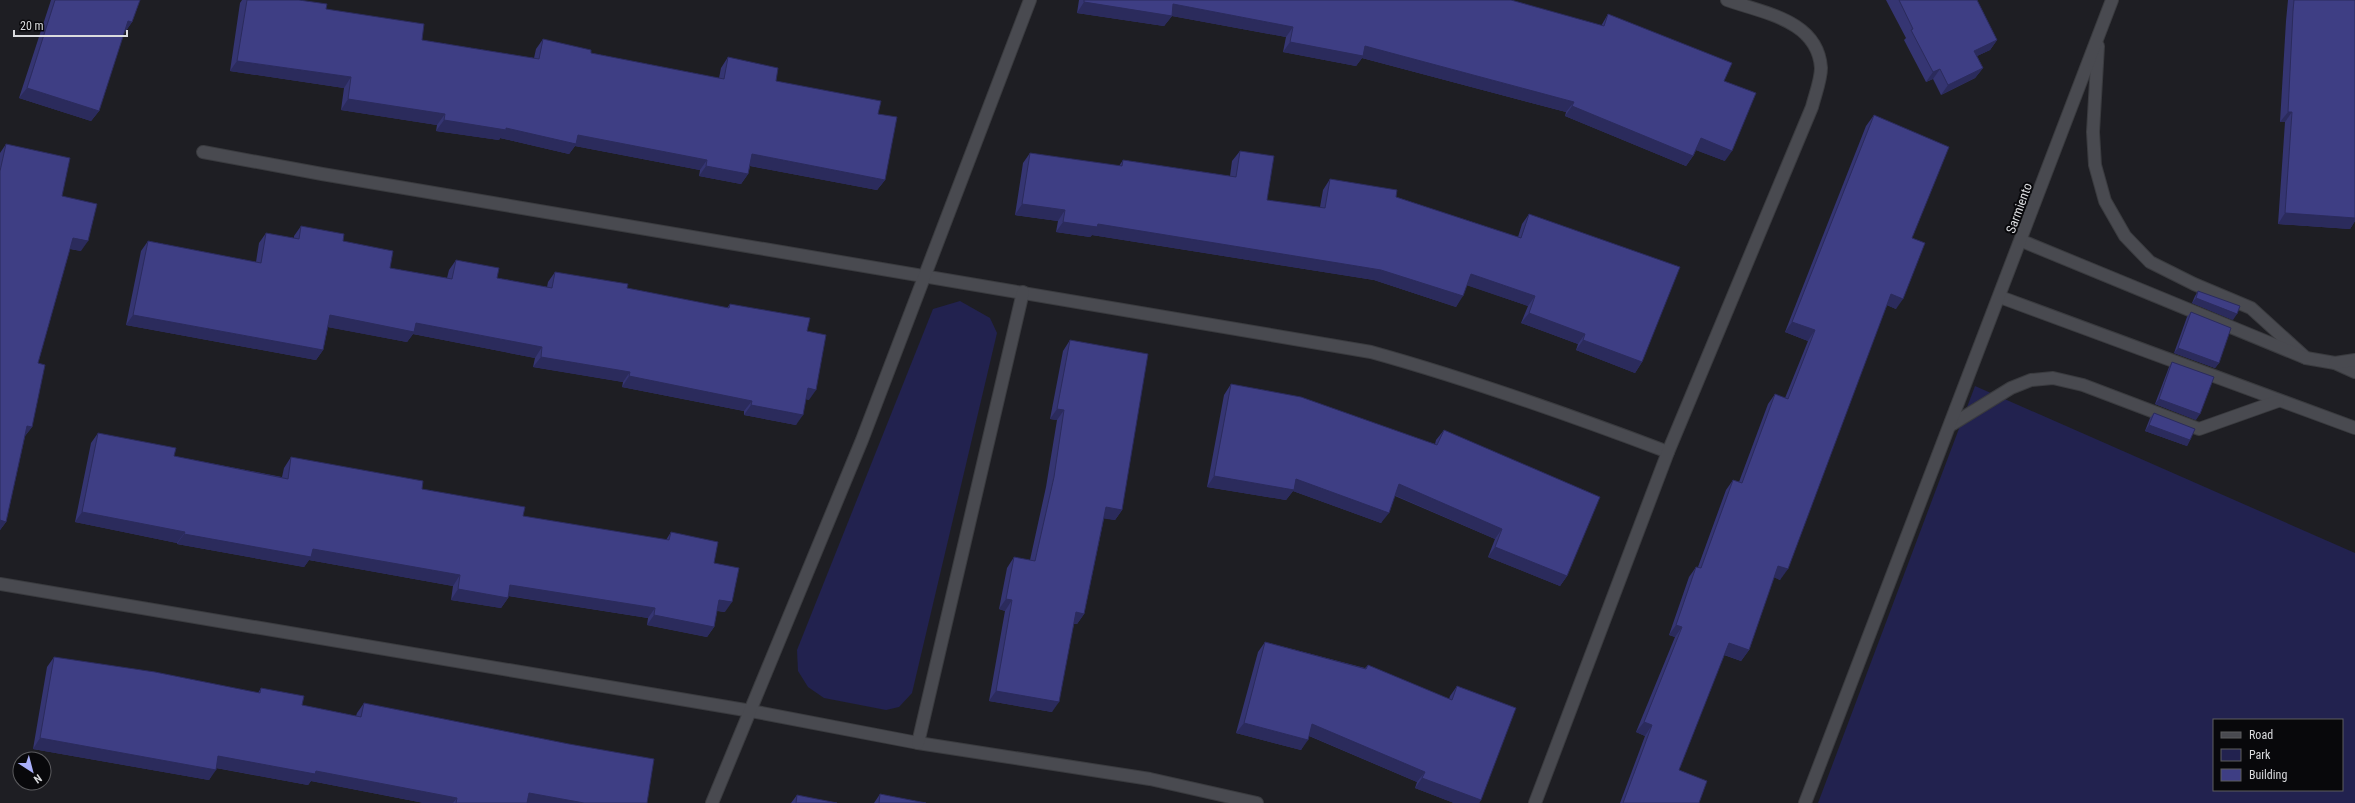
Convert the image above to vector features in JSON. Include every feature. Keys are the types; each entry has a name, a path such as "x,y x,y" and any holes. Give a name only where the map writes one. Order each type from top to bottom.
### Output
{"street":[{"path":"712,803 862,440 1030,0"},
{"path":"1535,803 1668,452 1812,107 1821,69 1817,48 1806,34 1786,19 1726,0"},
{"name":"Sarmiento","path":"1806,803 2022,241 2112,0"},
{"path":"2099,32 2092,132 2095,165 2105,201 2125,236 2150,262 2194,284 2251,308 2306,358"},
{"path":"203,152 322,174 1371,352 1435,370 1530,400 1668,452"},
{"path":"2022,241 2306,358 2335,363 2355,372"},
{"path":"918,743 1023,292"},
{"path":"2000,297 2178,362 2278,401 2355,428"},
{"path":"2335,363 2355,360"},
{"path":"1951,425 2012,388 2031,380 2053,378 2083,385 2199,429 2278,401"},
{"path":"0,584 750,711 918,743 1150,779 1257,803"}],"green space":[{"path":"960,301 990,318 997,333 912,693 899,707 886,710 824,698 808,687 798,671 797,650 933,309"},
{"path":"1975,386 2355,553 2355,803 1818,803"}],"building":[{"path":"55,0 140,0 132,22 128,21 99,111 27,88"},
{"path":"247,0 299,0 327,4 326,9 424,24 422,40 539,59 543,39 591,50 591,53 724,79 728,57 778,68 776,81 881,101 878,114 897,117 885,180 752,154 748,174 706,166 707,160 578,135 576,144 506,128 506,130 444,120 445,114 348,99 351,77 237,61"},
{"path":"1084,0 1511,0 1604,26 1608,14 1732,63 1724,81 1756,93 1732,151 1701,138 1693,156 1572,106 1574,102 1365,46 1363,56 1290,42 1293,27 1173,4 1172,16 1084,2"},
{"path":"1899,0 1977,0 1997,40 1974,51 1983,68 1948,85 1940,69 1933,72 1911,30 1913,29"},
{"path":"2294,0 2355,0 2355,218 2285,213 2292,112 2288,112"},
{"path":"1874,115 1949,147 1912,238 1925,243 1903,299 1891,294 1788,569 1778,566 1749,650 1729,643 1679,770 1707,781 1699,803 1623,803 1652,725 1644,722 1682,627 1676,625 1696,567 1701,568 1733,480 1742,483 1775,394 1788,399 1815,330 1792,322"},
{"path":"6,144 70,158 62,196 97,204 88,241 73,238 38,363 45,365 32,427 27,426 6,522 0,520 0,171"},
{"path":"1240,151 1274,156 1267,200 1325,208 1330,179 1397,190 1396,197 1521,238 1529,214 1680,267 1642,362 1583,340 1585,334 1529,313 1535,296 1471,274 1463,296 1381,270 1098,224 1097,227 1063,222 1065,210 1022,204 1030,153 1122,166 1123,160 1236,177"},
{"path":"301,226 344,234 343,241 393,251 390,268 452,279 456,260 499,268 497,278 552,288 555,272 628,284 627,288 729,308 730,304 810,318 807,331 826,335 816,390 808,388 803,415 751,405 752,401 629,376 630,372 541,357 542,347 416,323 414,332 330,315 323,350 133,315 148,241 261,263 266,233 299,239"},
{"path":"2198,291 2240,306 2237,314 2196,298"},
{"path":"2191,312 2231,328 2219,363 2178,348"},
{"path":"1070,340 1148,354 1122,510 1106,507 1084,614 1076,612 1059,702 996,691 1012,600 1006,599 1014,557 1035,561 1054,477 1064,410 1057,409"},
{"path":"2172,362 2214,377 2200,414 2159,399"},
{"path":"1231,384 1301,397 1437,445 1444,430 1600,497 1567,576 1495,547 1502,529 1399,484 1389,513 1296,479 1294,490 1214,476"},
{"path":"2154,413 2195,429 2190,440 2149,425"},
{"path":"98,433 176,448 174,456 288,479 291,457 423,481 422,489 525,507 523,516 669,540 671,532 718,542 714,563 739,568 732,602 719,600 714,627 654,615 655,608 510,585 508,598 458,589 460,575 313,549 311,557 184,534 185,532 82,512"},
{"path":"1265,642 1366,669 1368,665 1452,700 1457,686 1516,708 1481,800 1422,778 1425,772 1312,724 1308,740 1244,723"},
{"path":"54,657 155,672 260,693 261,688 304,696 302,705 361,717 364,703 569,744 654,759 647,803 584,803 529,793 527,803 456,803 457,798 316,771 315,774 218,756 216,770 40,738"},
{"path":"880,794 926,803 879,803"},
{"path":"797,795 837,803 796,803"}]}
